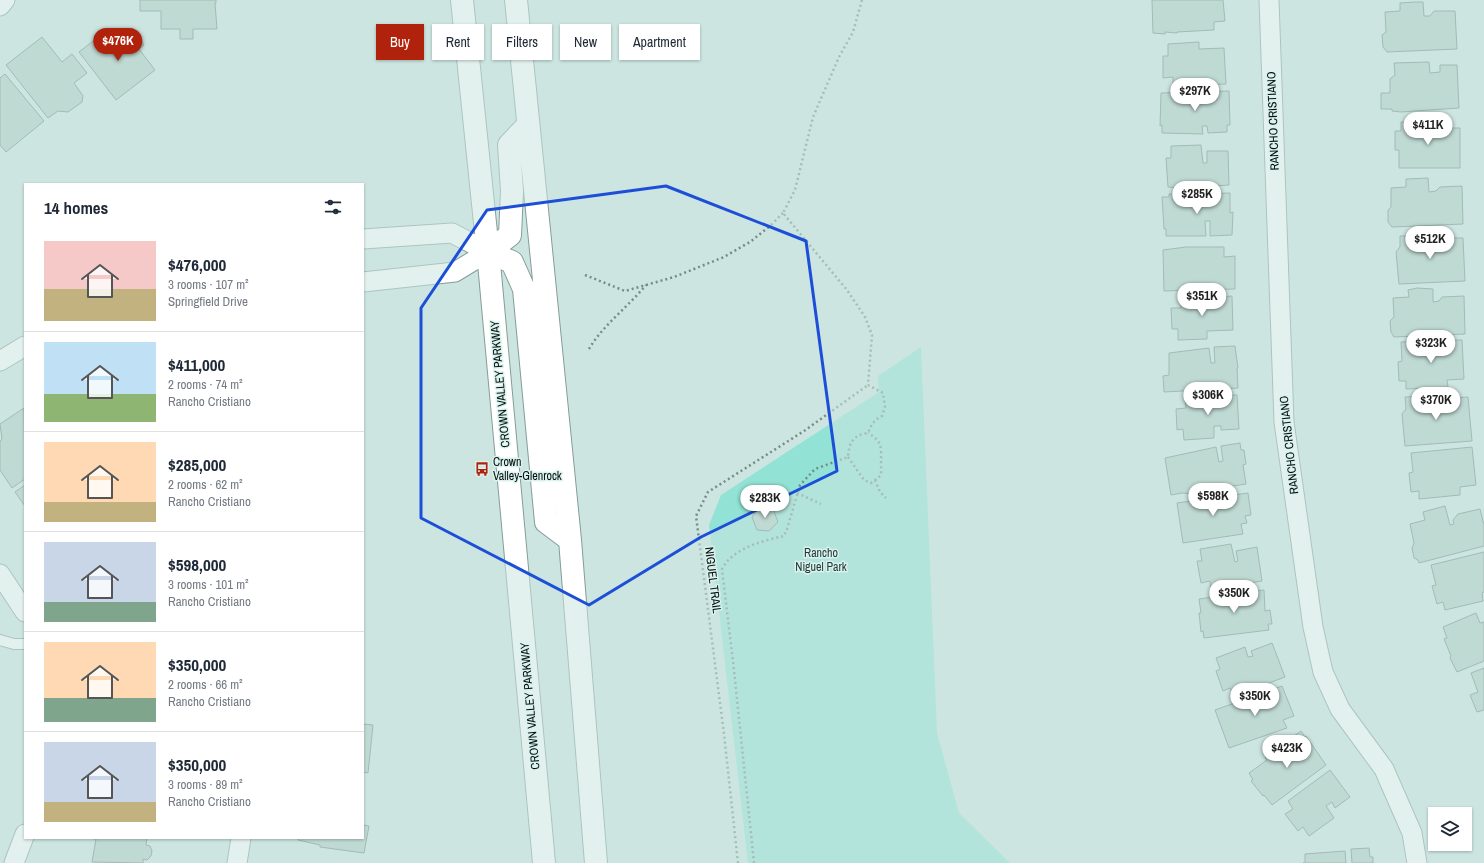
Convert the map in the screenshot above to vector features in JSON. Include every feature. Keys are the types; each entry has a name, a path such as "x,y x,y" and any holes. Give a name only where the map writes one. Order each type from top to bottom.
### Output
{"main road":[{"name":"CROWN VALLEY PARKWAY","path":"462,0 488,252 544,863"},
{"path":"516,0 527,126 570,540 596,863"},
{"path":"527,126 508,145 512,191 510,235 488,252 512,262 524,289 546,522 570,540"}],"street":[{"path":"0,6 5,0"},
{"name":"RANCHO CRISTIANO","path":"1269,0 1284,422 1313,627 1323,672 1340,709 1384,769 1412,833 1417,863"},
{"path":"364,239 452,233 488,252"},
{"path":"364,282 455,272 488,252"},
{"path":"0,361 24,347"},
{"path":"0,574 24,610"},
{"path":"14,863 24,837"},
{"path":"237,863 241,839"}],"lane":[{"path":"0,640 14,644 24,644"}],"path":[{"path":"585,275 625,291 674,277 724,257 750,242 783,213 795,190 813,117 839,57 853,32 862,0"},
{"path":"783,213 847,290 865,317 872,335 868,385 883,393 885,407 882,416 876,419 870,426 868,433"},
{"path":"589,349 596,338 632,303 646,285"},
{"name":"NIGUEL TRAIL","path":"738,863 724,734 696,516 708,492 804,431 868,385"},
{"path":"868,433 876,438 882,451 881,463 883,472 879,478 870,483 864,480 848,457 851,442 856,436 868,433"},
{"path":"754,863 722,569 732,557 755,544 784,536 800,485 815,469 848,457"},
{"path":"875,480 880,492 886,498"},
{"path":"797,493 821,504"}],"highlighted area":[{"path":"666,186 806,241 837,471 701,537 589,605 421,518 421,308 487,210"}],"green space":[{"name":"Rancho Niguel Park","path":"921,347 937,733 959,813 1010,863 748,863 709,525 721,495 879,392 878,376"}],"building":[{"path":"140,0 216,0 217,29 193,29 193,39 180,39 180,29 161,29 161,11 140,11"},
{"path":"1152,0 1223,0 1225,21 1214,22 1214,30 1177,33 1165,32 1165,34 1153,33"},
{"path":"1423,2 1424,16 1430,16 1434,11 1455,11 1457,49 1387,52 1383,47 1382,35 1386,32 1385,12 1400,11 1400,3"},
{"path":"132,28 144,45 139,49 155,70 116,100 79,52 101,35 105,41 113,34 117,39"},
{"path":"42,37 62,62 72,54 87,73 74,83 83,96 82,102 68,112 58,111 48,118 6,65"},
{"path":"1199,42 1199,49 1224,48 1226,84 1173,86 1173,77 1163,78 1163,56 1168,56 1168,44"},
{"path":"1429,62 1430,73 1440,72 1440,65 1457,65 1459,108 1401,112 1392,111 1392,109 1381,109 1381,93 1390,93 1390,79 1395,75 1394,63"},
{"path":"5,74 44,121 6,152 0,145 0,78"},
{"path":"1229,91 1230,125 1227,125 1227,132 1208,133 1207,126 1202,126 1203,134 1162,133 1162,125 1160,126 1161,93"},
{"path":"1440,121 1440,128 1460,128 1460,168 1399,168 1399,150 1395,150 1395,131 1401,131 1401,122"},
{"path":"1201,145 1203,163 1207,163 1207,151 1228,151 1229,185 1190,189 1168,187 1166,158 1171,158 1171,146"},
{"path":"1428,178 1429,192 1436,191 1440,187 1462,186 1463,224 1392,227 1388,222 1388,210 1391,207 1391,188 1406,187 1406,179"},
{"path":"1230,193 1230,213 1233,212 1232,235 1210,236 1210,221 1205,221 1206,236 1166,236 1166,229 1164,229 1162,197 1169,197 1169,194"},
{"path":"1436,235 1436,245 1446,245 1446,238 1463,238 1465,281 1399,284 1396,252 1400,247 1400,236"},
{"path":"1186,247 1224,247 1224,257 1235,256 1235,289 1164,291 1163,250"},
{"path":"1417,288 1433,289 1433,302 1439,301 1442,297 1464,296 1465,334 1394,337 1391,332 1390,321 1394,317 1393,298 1409,297 1408,290"},
{"path":"1196,296 1196,299 1232,296 1233,330 1207,331 1207,339 1178,340 1178,329 1172,329 1171,308 1181,308 1181,299"},
{"path":"1462,340 1464,379 1447,380 1448,387 1406,389 1406,381 1399,381 1398,362 1402,361 1401,342"},
{"path":"1235,346 1238,368 1238,388 1164,392 1163,376 1169,375 1169,353 1209,348 1211,363 1215,363 1214,347"},
{"path":"1237,395 1239,429 1221,430 1221,426 1214,426 1214,438 1184,440 1183,429 1177,430 1176,409 1186,408 1185,399"},
{"path":"1441,395 1441,405 1452,405 1451,398 1468,397 1472,441 1405,446 1402,414 1406,409 1405,397"},
{"path":"24,408 24,480 12,488 0,470 0,441 2,439 0,424"},
{"path":"1240,443 1241,450 1244,450 1246,464 1243,465 1246,484 1194,492 1194,494 1182,493 1171,495 1165,458 1216,447 1219,462 1223,461 1221,446"},
{"path":"1472,447 1476,485 1460,487 1460,495 1419,499 1419,491 1411,492 1409,473 1413,472 1411,453"},
{"path":"24,486 24,505 15,492"},
{"path":"1248,493 1251,515 1245,516 1247,523 1241,524 1243,534 1183,543 1177,503"},
{"path":"1445,506 1450,525 1454,524 1453,520 1458,514 1480,509 1484,525 1484,546 1419,563 1418,560 1414,558 1412,548 1414,543 1410,524 1425,520 1423,512"},
{"path":"760,507 773,509 778,522 769,531 757,530 752,517"},
{"path":"1231,544 1235,562 1238,561 1236,551 1257,547 1262,581 1211,589 1210,581 1201,583 1197,561 1202,561 1200,549"},
{"path":"1484,552 1483,601 1445,610 1443,602 1437,604 1432,586 1436,585 1431,565"},
{"path":"1264,590 1265,611 1270,610 1272,624 1268,624 1269,630 1204,638 1203,631 1201,632 1199,599"},
{"path":"1476,613 1480,623 1484,622 1484,661 1457,672 1450,658 1451,656 1444,639 1447,638 1443,627"},
{"path":"1272,643 1285,677 1234,696 1230,688 1223,691 1216,671 1220,669 1216,658 1245,647 1248,657 1253,656 1251,651"},
{"path":"1484,668 1484,710 1477,712 1470,695 1478,692 1471,673"},
{"path":"1282,686 1294,716 1283,720 1287,728 1229,748 1215,710"},
{"path":"364,724 373,725 368,773 364,772"},
{"path":"1301,731 1326,765 1272,805 1251,781 1253,780 1249,773 1267,760 1265,758 1280,747 1285,754 1290,751 1284,743"},
{"path":"1330,770 1350,797 1335,808 1332,802 1326,806 1334,818 1309,836 1303,827 1298,831 1285,814 1293,809 1288,801"},
{"path":"364,825 369,826 364,853 320,847 320,845 298,840 364,839"},
{"path":"96,839 147,839 146,845 150,846 152,851 151,856 147,860 143,859 143,863 92,862"},
{"path":"1369,848 1370,857 1373,857 1373,863 1352,863 1351,849"},
{"path":"1345,851 1346,863 1303,863 1305,862 1305,854"}],"place":[{"name":"Crown Valley-Glenrock","path":"482,469"}]}
